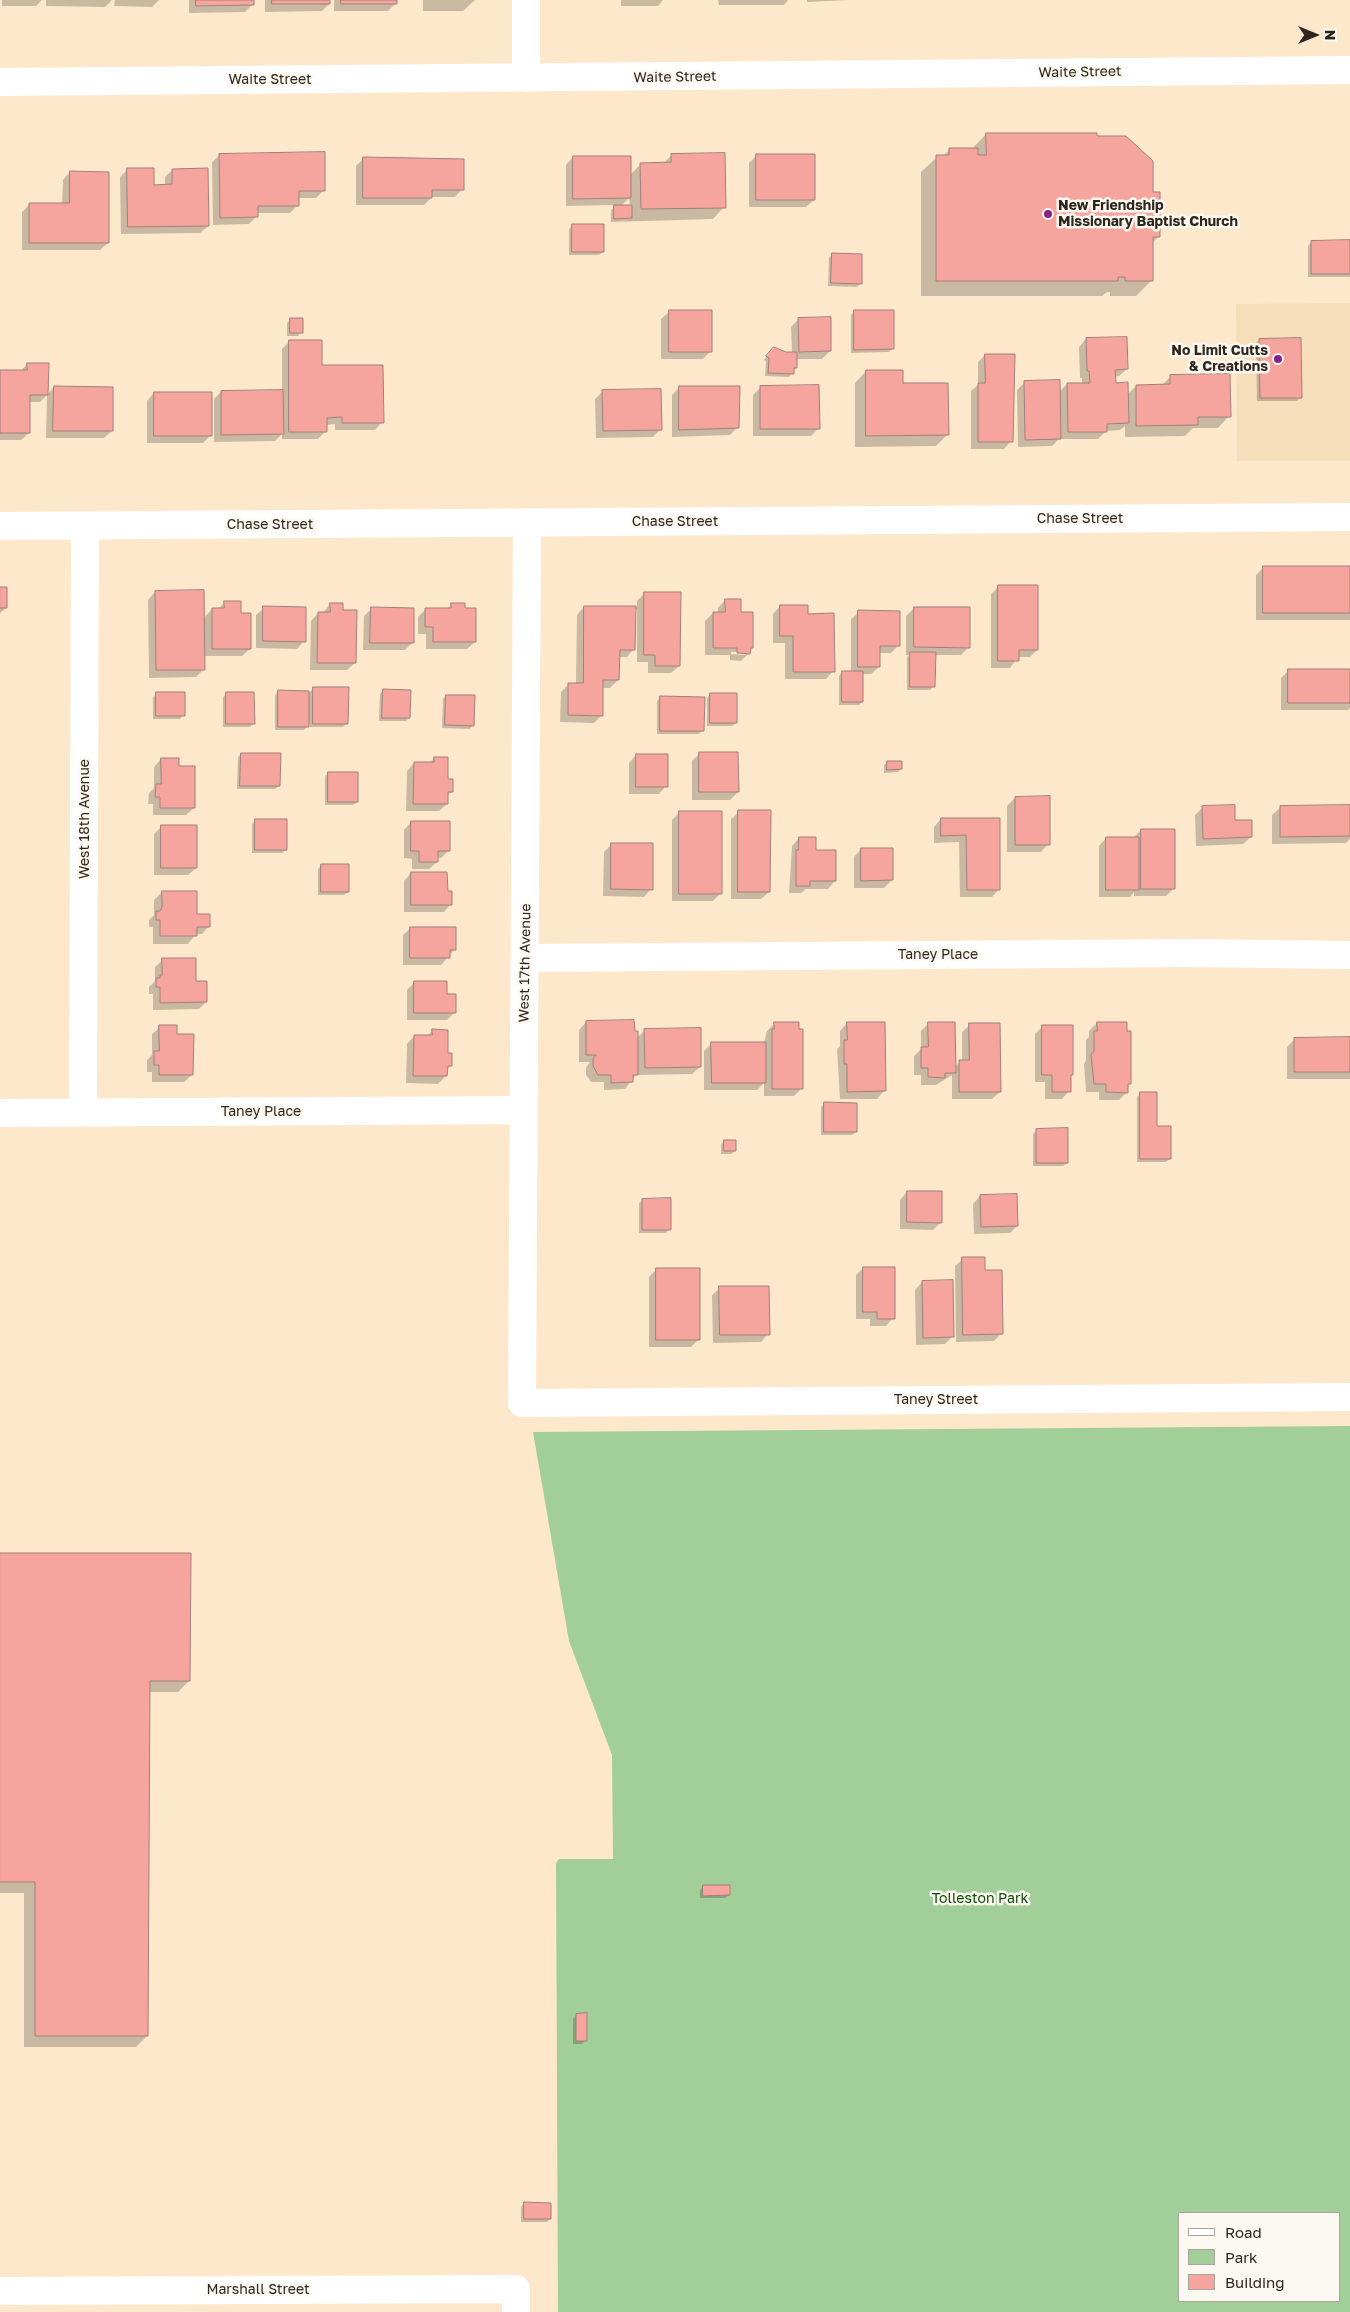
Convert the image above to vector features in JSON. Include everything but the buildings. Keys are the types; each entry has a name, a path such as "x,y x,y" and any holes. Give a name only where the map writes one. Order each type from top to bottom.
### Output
{"street":[{"path":"526,0 526,78"},
{"name":"Waite Street","path":"0,82 1350,70"},
{"name":"Chase Street","path":"0,526 1350,517"},
{"name":"West 17th Avenue","path":"522,1403 527,523"},
{"name":"West 18th Avenue","path":"83,1113 85,526"},
{"name":"Taney Place","path":"526,958 1188,953 1350,955"},
{"name":"Taney Place","path":"0,1113 523,1110"},
{"name":"Taney Street","path":"522,1403 1350,1397"},
{"name":"Marshall Street","path":"0,2291 516,2300"}],"shaded area":[{"path":"1350,303 1350,461 1237,461 1236,304"}],"green space":[{"name":"Tolleston Park","path":"1350,1426 1350,2312 558,2312 556,1863 559,1859 613,1859 612,1755 569,1641 533,1432"}],"place":[{"name":"New Friendship Missionary Baptist Church","path":"1048,214"},
{"name":"No Limit Cutts & Creations","path":"1278,359"}]}
